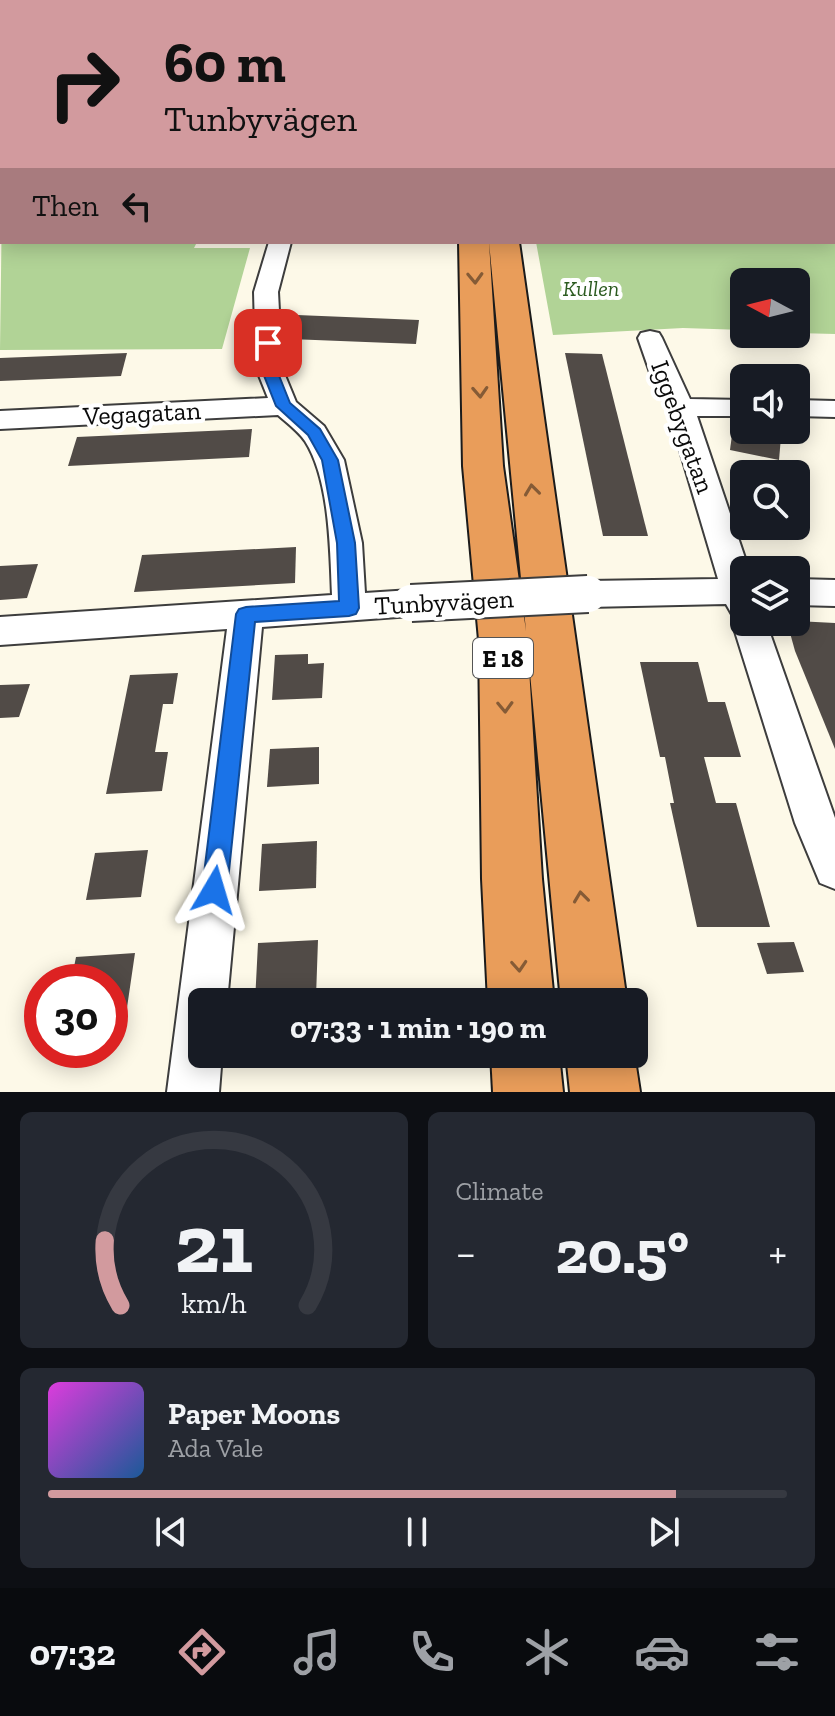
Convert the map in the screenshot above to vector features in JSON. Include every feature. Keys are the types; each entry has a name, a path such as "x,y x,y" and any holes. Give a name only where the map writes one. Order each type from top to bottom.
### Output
{"highway":[{"name":"E 18","path":"474,244 483,466 503,640 512,879 520,988"},
{"name":"E 18","path":"504,244 592,988"},
{"path":"526,1068 528,1092"},
{"path":"602,1068 605,1092"}],"street":[{"path":"279,244 266,292 269,368 284,406 314,432 330,460 346,543 349,608"},
{"name":"Iggebygatan","path":"650,338 666,381 681,407 730,559"},
{"name":"Vegagatan","path":"0,420 284,406"},
{"path":"681,407 730,408"},
{"path":"810,408 835,409"},
{"path":"810,592 835,593"},
{"name":"Tunbyvägen","path":"0,631 588,594 730,602"},
{"path":"193,1092 246,614"},
{"name":"Iggebygatan","path":"755,636 816,823 835,868"}],"green space":[{"path":"1,244 196,244 194,248 250,248 222,349 0,350"},
{"name":"Kullen","path":"536,244 835,244 835,334 810,333 810,268 730,268 730,330 683,328 553,335"}],"building":[{"path":"297,315 419,320 416,344 290,339"},
{"path":"127,353 121,376 0,381 0,358"},
{"path":"565,353 602,354 648,536 603,536"},
{"path":"252,429 249,457 68,466 77,437"},
{"path":"731,444 780,444 779,460 730,450"},
{"path":"296,547 295,583 134,592 142,555"},
{"path":"38,564 27,598 0,600 0,566"},
{"path":"810,622 835,623 835,749 791,636 810,636"},
{"path":"308,654 308,664 324,663 322,698 272,700 275,655"},
{"path":"640,662 698,662 708,702 725,702 741,757 704,757 716,803 736,803 770,927 697,927 670,803 674,803 665,757 660,757"},
{"path":"178,673 173,704 163,704 155,752 168,752 162,791 106,794 130,675"},
{"path":"30,684 19,717 0,718 0,685"},
{"path":"319,747 319,784 267,787 270,749"},
{"path":"317,841 316,888 259,891 262,844"},
{"path":"148,850 141,897 86,900 95,853"},
{"path":"318,940 316,988 256,988 258,943"},
{"path":"794,942 804,972 767,974 757,943"},
{"path":"135,953 128,1001 128,964 75,964 76,957"}],"route":[{"path":"214,890 246,614 349,608 346,543 330,460 314,432 284,406 269,368 268,343"}]}
